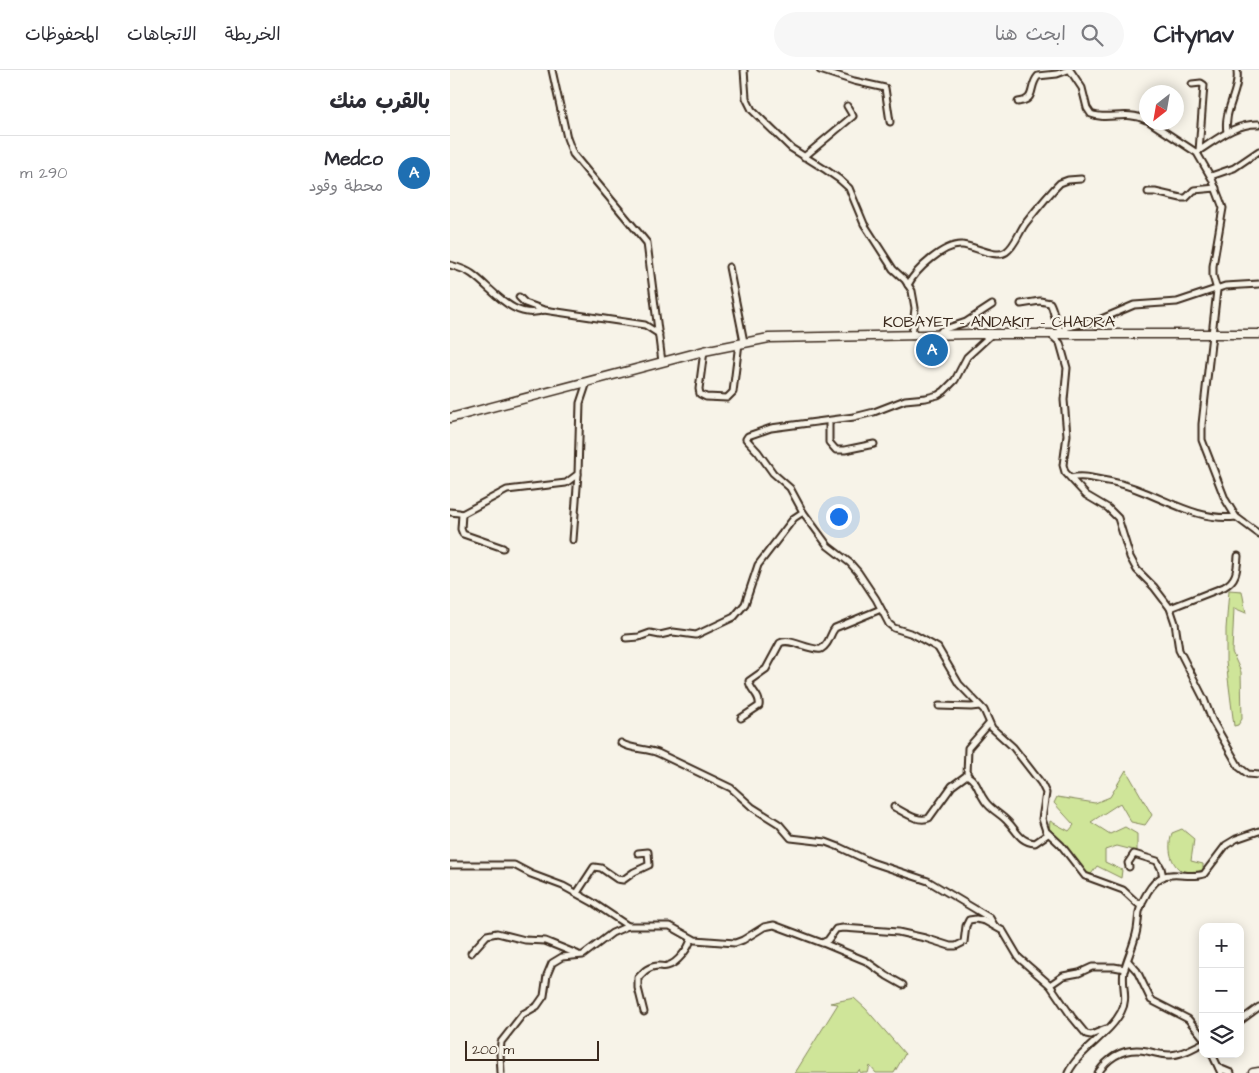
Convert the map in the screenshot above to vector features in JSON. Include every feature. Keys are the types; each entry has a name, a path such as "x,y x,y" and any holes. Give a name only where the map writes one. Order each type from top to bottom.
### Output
{"main road":[{"name":"KOBAYET - ANDAKIT - CHADRA","path":"450,418 704,351 769,338 1056,333 1259,334"},
{"path":"1253,1073 1259,1072"}],"street":[{"path":"552,70 567,138 573,154 647,243 662,362"},
{"path":"744,70 746,98 749,107 791,148 839,178 849,188 864,224 893,268 912,291 914,300 912,336"},
{"path":"820,70 854,81 885,88 890,122"},
{"path":"1018,102 1026,101 1029,98 1034,81 1038,76 1069,70 1082,88 1088,111 1091,114 1096,116 1127,115 1139,118"},
{"path":"1227,132 1227,120 1236,85 1237,70"},
{"path":"1192,84 1201,83 1204,85 1198,152"},
{"path":"804,157 853,116 848,106"},
{"path":"1198,152 1227,132 1259,124"},
{"path":"1164,130 1198,152 1211,176 1223,208 1213,266 1213,276 1217,290 1211,334 1202,440 1222,492 1236,517 1259,534"},
{"path":"1211,176 1234,168 1259,151"},
{"path":"908,285 924,264 953,247 964,246 997,254 1005,253 1012,246 1026,223 1060,183 1081,179"},
{"path":"1148,192 1186,198 1194,190 1216,188"},
{"path":"450,265 471,273 498,297 521,310 534,313 544,310"},
{"path":"704,351 700,394 706,397 727,398 733,392 742,342 729,267"},
{"path":"1056,333 1068,327 1100,320 1134,305 1178,302 1232,285 1259,284"},
{"path":"519,297 525,302 544,310 645,325 659,334"},
{"path":"1021,304 1040,301 1050,303 1053,309 1057,326 1056,333 1067,368 1064,405 1067,442 1063,465 1065,472 1086,495 1108,508 1118,518 1130,557 1137,570 1170,608 1179,650 1204,699 1212,720 1239,767 1248,774 1259,776"},
{"path":"938,335 942,330 962,324 984,312 992,305"},
{"path":"993,334 967,357 955,380 938,395 904,400 874,412 829,421 770,428 746,438 773,473 792,491 803,512 830,549 850,563 858,572 891,626 913,634 938,648 959,684 980,706 989,724 1013,747 1044,787 1046,797 1042,819 1048,834 1061,845 1085,876 1123,890 1137,903 1142,904"},
{"path":"573,540 578,474 580,403 588,382"},
{"path":"829,421 830,442 836,450 874,444"},
{"path":"450,512 462,514 507,490 566,483 578,474"},
{"path":"1071,478 1082,477 1119,484 1143,491 1196,513 1220,518 1236,517"},
{"path":"626,638 639,637 650,633 660,635 673,632 696,635 734,617 745,604 758,565 794,518 803,512"},
{"path":"462,514 461,528 463,534 503,548"},
{"path":"1170,608 1224,587 1232,582 1236,577 1238,556"},
{"path":"741,718 759,706 758,697 750,686 749,681 766,669 780,643 787,641 813,649 821,649 829,642 831,633 835,628 881,609"},
{"path":"940,706 980,706"},
{"path":"967,775 968,748 989,724"},
{"path":"621,743 630,747 654,751 732,788 752,807 779,824 791,838 826,842 871,862 928,880 990,918 994,925"},
{"path":"894,807 920,819 928,819 952,786 967,775"},
{"path":"967,775 975,780 989,806 1008,821 1019,837 1035,843 1048,834"},
{"path":"1068,1073 1076,1061 1117,1018 1123,1007 1126,994 1125,969 1136,933 1142,904 1150,888 1163,877 1172,874 1195,876 1204,874 1226,845 1259,831"},
{"path":"577,893 594,867 601,868 610,876 623,880 649,865 648,852 638,853"},
{"path":"1129,867 1128,863 1134,854 1157,861 1163,877"},
{"path":"450,865 514,865 531,874 556,882 577,893 628,926"},
{"path":"824,943 836,929 843,928 898,932 956,946 964,942 966,926 970,920 982,920 1004,931 1022,961 1050,985 1072,1018 1086,1034 1091,1035 1106,1029"},
{"path":"501,1073 501,1042 523,1014 537,1006 544,996 547,975 552,963 562,956 579,956 588,952 612,933 628,926 670,926 691,939 735,943 770,925 824,943 866,961 904,985"},
{"path":"471,952 487,935 497,933 525,940 545,941 579,956"},
{"path":"644,1012 638,988 638,978 645,970 656,965 667,966 679,958 689,947 691,939"},
{"path":"1128,961 1137,971 1151,1000 1188,1019 1199,1032"},
{"path":"1050,985 1064,976 1079,973 1092,967 1125,969"},
{"path":"1244,1018 1259,1007"},
{"path":"1098,1073 1107,1061 1121,1052 1139,1049 1164,1055 1175,1055 1199,1045"},
{"path":"1214,1058 1220,1070 1231,1073"}],"green space":[{"path":"1229,590 1242,591 1246,613 1234,608 1232,652 1241,672 1242,719 1238,725 1234,726 1226,662"},
{"path":"1126,770 1152,815 1145,825 1131,822 1120,803 1091,822 1110,834 1125,827 1137,834 1137,851 1117,846 1105,850 1105,862 1122,870 1121,878 1097,866 1089,877 1049,831 1050,821 1069,831 1074,825 1054,803 1057,797 1095,803 1110,797"},
{"path":"1182,829 1194,839 1191,861 1203,864 1203,871 1195,873 1180,870 1172,858 1170,843 1172,833"},
{"path":"854,998 905,1054 894,1073 876,1073 870,1066 868,1073 861,1073 859,1070 857,1073 795,1073 838,1004 830,1003"}],"place":[{"name":"Medco","path":"932,350"}]}
